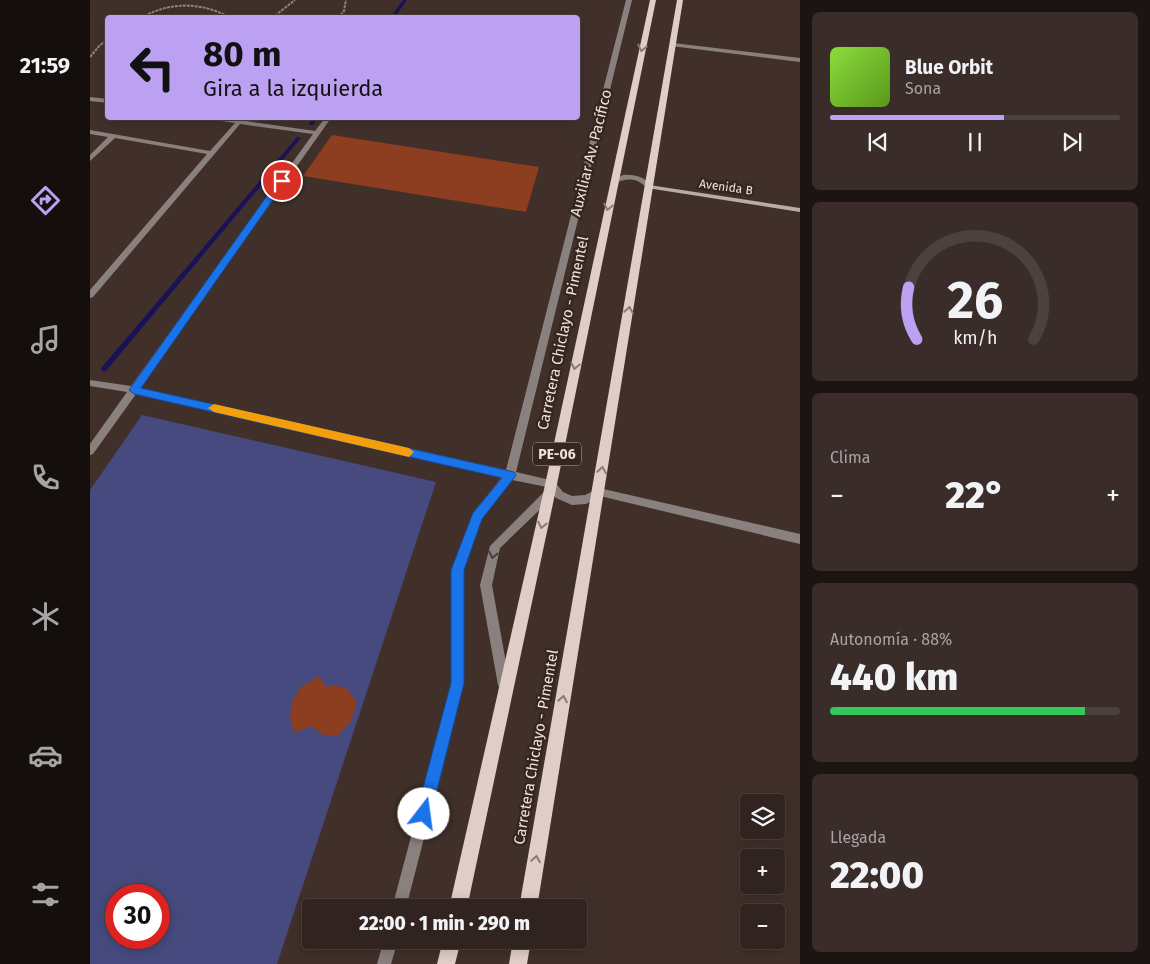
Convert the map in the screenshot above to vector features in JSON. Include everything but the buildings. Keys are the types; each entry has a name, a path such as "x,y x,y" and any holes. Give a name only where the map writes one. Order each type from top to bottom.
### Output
{"main road":[{"name":"Carretera Chiclayo - Pimentel","path":"460,899 653,0"},
{"name":"Carretera Chiclayo - Pimentel","path":"530,899 680,0"},
{"path":"446,964 450,949"},
{"path":"518,964 520,949"}],"street":[{"name":"Auxiliar Av. Pacífico","path":"401,899 458,683 458,570 477,516 510,475 629,0"},
{"path":"673,45 800,60"},
{"path":"90,99 105,101"},
{"path":"228,120 316,133"},
{"path":"90,451 326,120"},
{"path":"90,295 237,124"},
{"path":"90,132 212,152"},
{"path":"90,159 113,136"},
{"path":"614,181 626,176 633,177 641,179 649,187"},
{"name":"Avenida B","path":"649,187 800,210"},
{"path":"90,383 134,390 510,475 549,489 563,498 572,501 583,501 592,498 599,492 800,539"},
{"path":"505,689 486,585 495,546 549,489"},
{"path":"384,964 388,949"}],"path":[{"path":"276,15 294,0"},
{"path":"341,15 344,11 346,0"},
{"path":"144,15 168,5 190,4 221,11 227,15"},
{"path":"90,58 100,45 105,42"}],"shaded area":[{"path":"142,415 436,482 277,964 90,964 90,490"}],"waterway":[{"path":"394,15 405,0"},
{"path":"311,124 314,120"},
{"path":"104,369 299,138"}],"slow traffic":[{"path":"214,408 409,452"}],"route":[{"path":"282,181 134,390 510,475 477,516 458,570 458,683 424,814"}]}
